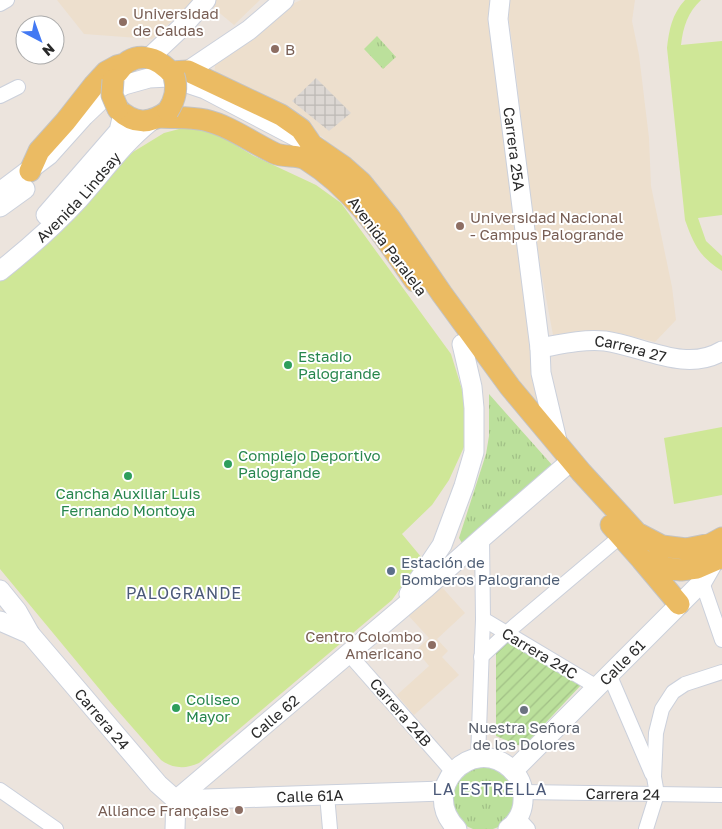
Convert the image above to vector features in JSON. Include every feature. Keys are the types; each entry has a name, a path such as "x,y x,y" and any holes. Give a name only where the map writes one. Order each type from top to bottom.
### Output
{"main road":[{"path":"136,59 169,68 212,81 281,115 301,129 308,152 276,155 235,132 207,121 194,118 160,116 140,121 128,118 121,112 112,95 119,72 136,59"},
{"path":"30,171 39,150 65,122 94,85 106,72 116,66 119,72"},
{"path":"160,116 175,97 176,82 169,68"},
{"name":"Avenida Paralela","path":"308,152 361,206 500,395 628,524 648,540 672,548 686,549 711,544 722,538"},
{"name":"Avenida Paralela","path":"308,152 344,167 372,194 442,294 621,536 679,604"},
{"path":"642,560 666,568 681,570 697,568 719,555"}],"street":[{"path":"0,4 8,0"},
{"path":"169,68 183,26 206,0"},
{"path":"169,68 214,53 249,30 284,0"},
{"name":"Carrera 25A","path":"500,0 498,19 542,373 564,459"},
{"path":"212,81 214,53"},
{"name":"Avenida Paralela","path":"0,192 49,155 104,97 124,85 149,78 169,77 205,89 308,152"},
{"path":"0,96 18,86"},
{"name":"Avenida Paralela","path":"0,207 57,163 91,124 111,106 129,95 151,88 169,88 201,100 267,134 308,152"},
{"name":"Avenida Lindsay","path":"0,256 28,234 119,131 121,112"},
{"name":"Avenida Lindsay","path":"0,271 46,233 79,198 124,144 160,116"},
{"name":"Carrera 27","path":"540,348 581,340 606,342 678,359 697,359 722,352"},
{"name":"Calle 62","path":"394,615 442,545 464,486 474,452 472,387 462,344"},
{"name":"Calle 62","path":"176,800 451,566 564,459"},
{"path":"481,657 506,633 621,536"},
{"path":"478,758 483,619 482,538"},
{"path":"442,545 437,565 442,568 451,566"},
{"name":"Calle 61","path":"513,771 702,582 719,555"},
{"path":"702,582 722,640"},
{"path":"0,624 3,594"},
{"name":"Carrera 24","path":"3,594 23,620 30,634 158,784 176,800"},
{"name":"Carrera 24C","path":"483,619 506,633 603,680"},
{"name":"Carrera 24","path":"0,624 30,634"},
{"name":"Carrera 24B","path":"348,653 453,772"},
{"path":"646,829 657,794 654,777 656,733 662,709 673,692 685,684 722,672"},
{"path":"603,680 636,735 654,777"},
{"path":"636,735 646,739 656,733"},
{"path":"451,827 444,808 443,791 453,772 460,765 478,758 499,761 513,771 521,784 523,801 518,825"},
{"path":"0,790 56,829"},
{"name":"Calle 61A","path":"176,800 443,791"},
{"name":"Carrera 24","path":"523,792 722,795"},
{"path":"327,795 330,829"},
{"path":"175,829 176,800"}],"shaded area":[{"name":"Universidad de Caldas","path":"57,0 195,0 152,39 84,34"},
{"name":"Universidad de Caldas","path":"204,0 260,0 234,25"},
{"name":"Universidad Nacional - Campus Palogrande","path":"301,0 501,0 550,428 318,151 325,139 296,119 214,77 216,55 274,12"},
{"path":"506,0 635,0 632,21 639,55 649,138 651,186 672,287 676,320 655,342 614,332 553,335 533,228"},
{"path":"316,78 351,113 329,131 292,101"},
{"name":"Centro Colombo Americano","path":"440,585 465,613 437,639 448,651 442,657 459,675 414,715 397,695 429,666 416,650 429,638 407,614"}],"green space":[{"path":"685,0 701,0 687,20 681,45 722,41 722,215 698,218 706,241 722,256 722,271 698,249 685,220 667,48 672,22"},
{"path":"377,36 396,57 383,69 364,49"},
{"name":"Complejo Deportivo Palogrande","path":"183,128 195,128 221,136 252,155 316,185 341,203 451,354 468,409 464,447 449,480 432,505 402,534 422,558 392,600 199,763 180,767 170,765 161,760 0,569 0,277 133,152 164,133"},
{"path":"489,394 553,466 462,543 459,538 486,454 489,436"},
{"path":"722,427 722,495 674,504 664,438"},
{"path":"496,629 583,683 523,747 496,736"},
{"path":"477,766 490,766 511,780 516,792 515,805 510,817 501,826 493,829 473,829 464,825 455,816 451,791 456,779"}],"place":[{"name":"Universidad de Caldas","path":"123,22"},
{"name":"B","path":"275,49"},
{"name":"Universidad Nacional - Campus Palogrande","path":"460,226"},
{"name":"Estadio Palogrande","path":"288,365"},
{"name":"Complejo Deportivo Palogrande","path":"228,464"},
{"name":"Cancha Auxiliar Luis Fernando Montoya","path":"128,476"},
{"name":"Estación de Bomberos Palogrande","path":"391,571"},
{"name":"Centro Colombo Americano","path":"432,645"},
{"name":"Coliseo Mayor","path":"176,708"},
{"name":"Nuestra Señora de los Dolores","path":"524,710"},
{"name":"Alliance Française","path":"239,810"}],"district":[{"name":"PALOGRANDE","path":"184,593"},
{"name":"LA ESTRELLA","path":"490,789"}]}
